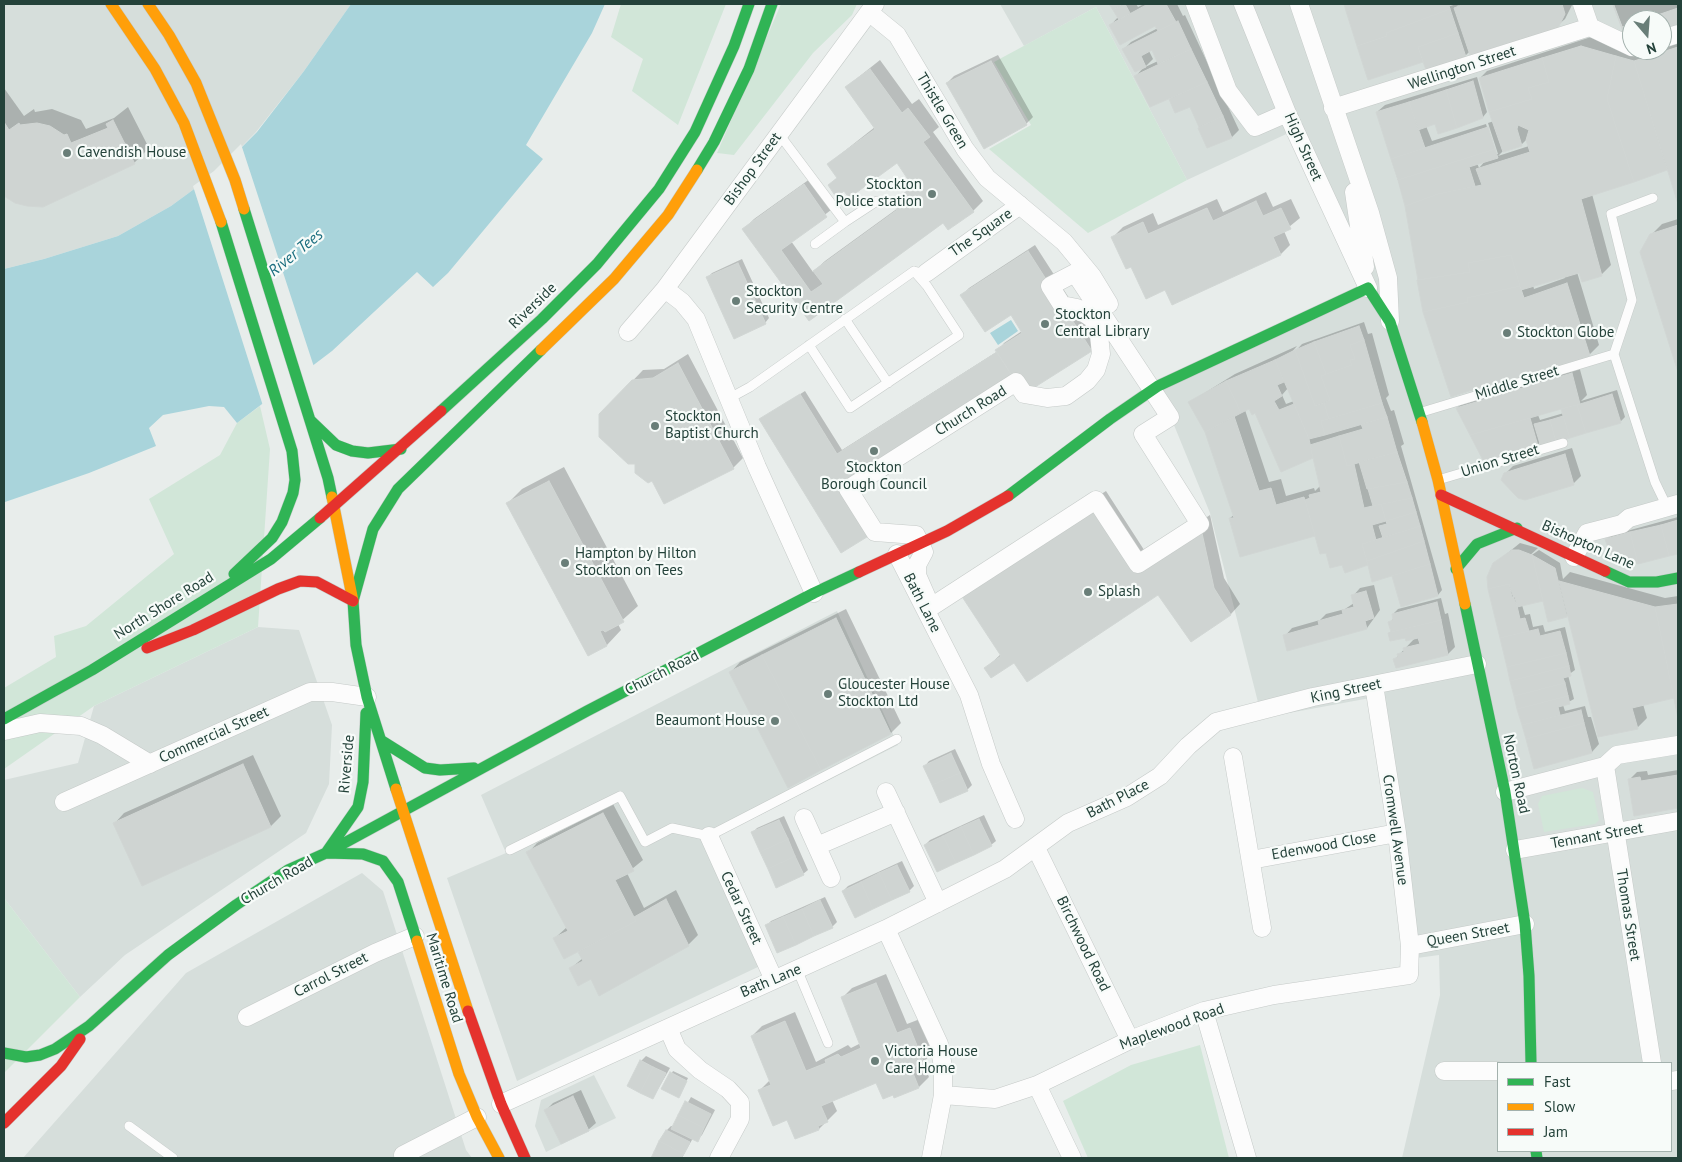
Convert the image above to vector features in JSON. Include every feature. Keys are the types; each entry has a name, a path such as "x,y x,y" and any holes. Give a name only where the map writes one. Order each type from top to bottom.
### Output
{"main road":[{"path":"111,4 155,70 184,123 212,196 295,465 295,480 288,508 272,538 215,592"},
{"path":"148,4 185,60 210,114 234,180 311,421 334,508"},
{"name":"Riverside","path":"402,810 367,697 356,645 353,602 334,508 401,449 549,312 597,264 659,189 695,132 734,46 749,4"},
{"name":"Riverside","path":"353,602 373,529 398,489 614,279 668,215 714,142 749,70 772,4"},
{"name":"High Street","path":"1368,288 1390,322 1420,413 1441,495"},
{"name":"Church Road","path":"4,1053 26,1057 40,1056 55,1049 89,1026 168,955 236,904 288,870 326,853 587,710 814,593 920,544 1014,493 1155,388 1368,288"},
{"path":"311,421 336,445 352,452 368,453 401,449"},
{"name":"Bishopton Lane","path":"1441,495 1517,528 1629,582 1657,582 1678,578"},
{"name":"Norton Road","path":"1441,495 1505,792 1515,850 1525,924 1529,976 1531,1062"},
{"name":"North Shore Road","path":"4,719 92,670 271,558 334,508"},
{"path":"1456,569 1477,544 1517,528"},
{"path":"92,670 193,630 278,589 300,581 316,582 353,602"},
{"name":"Riverside","path":"326,853 358,807 363,782 367,697"},
{"name":"Church Road","path":"382,741 425,768 440,770 486,767"},
{"name":"Maritime Road","path":"402,810 457,981 501,1104 525,1158"},
{"name":"Maritime Road","path":"326,853 363,854 383,861 398,882 459,1074 477,1117 499,1158"},
{"name":"Church Road","path":"4,1123 61,1066 89,1026"}],"street":[{"path":"1195,4 1228,91 1255,127 1287,113"},
{"name":"High Street","path":"1243,4 1287,113 1368,288"},
{"name":"High Street","path":"1298,4 1370,213 1388,278 1390,322"},
{"path":"1582,4 1590,27 1622,42"},
{"name":"Bishop Street","path":"628,332 665,289 872,8"},
{"name":"Thistle Green","path":"872,8 897,35 965,148 987,178 1020,205"},
{"name":"Wellington Street","path":"1333,108 1590,27"},
{"name":"High Street","path":"1349,156 1368,288"},
{"name":"The Square","path":"920,272 1020,205 1064,242 1092,276 1155,388"},
{"name":"Church Road","path":"1074,273 1155,388 1170,417 1143,434 1200,524 1138,564 1096,500 931,607 917,575 917,565 924,552 916,535 874,532 848,489 1016,382 1024,394 1047,398 1066,396 1087,381 1096,370 1101,354 1100,335 1092,319 1077,308 1062,305 1050,286 1074,273"},
{"path":"665,289 682,302 696,319 728,400 814,593"},
{"path":"1574,557 1587,533 1622,524 1629,518 1673,505"},
{"name":"Bath Lane","path":"898,554 969,695 991,764 1015,819"},
{"name":"King Street","path":"1216,722 1268,708 1477,664"},
{"name":"Cromwell Avenue","path":"1374,685 1397,832 1410,946 1409,975"},
{"name":"Commercial Street","path":"64,802 310,692 332,692 367,697"},
{"name":"Bath Place","path":"1036,848 1068,823 1127,797 1160,776 1188,746 1216,722"},
{"path":"4,731 40,723 81,726 102,735 150,764"},
{"path":"1505,792 1605,766 1617,755 1678,745"},
{"name":"Edenwood Close","path":"1232,757 1262,928"},
{"name":"Thomas Street","path":"1605,766 1652,1062"},
{"path":"886,792 938,903"},
{"path":"817,846 896,812"},
{"path":"804,818 831,878"},
{"name":"Tennant Street","path":"1515,850 1678,821"},
{"name":"Edenwood Close","path":"1251,860 1397,832"},
{"name":"Cedar Street","path":"709,836 774,980"},
{"name":"Bath Lane","path":"501,1104 723,1001 797,970 886,929 1005,869 1036,848"},
{"name":"Birchwood Road","path":"1036,848 1130,1040"},
{"name":"Queen Street","path":"1410,946 1525,924"},
{"path":"886,929 939,1044 943,1067 943,1094 930,1158"},
{"name":"Carrol Street","path":"247,1017 375,953 415,936"},
{"name":"Maplewood Road","path":"943,1094 995,1099 1037,1085 1130,1040 1204,1012 1274,995 1409,975"},
{"path":"1204,1012 1247,1158"},
{"path":"668,1028 677,1049 700,1070 728,1089 740,1102 740,1119 719,1158"},
{"path":"1444,1071 1497,1071"},
{"path":"1037,1085 1072,1158"},
{"path":"403,1155 477,1117"}],"lane":[{"path":"779,134 845,222"},
{"path":"1653,198 1611,214 1632,300 1614,354 1655,482 1673,505"},
{"path":"815,244 876,201"},
{"path":"728,400 750,387 845,319 920,272 959,335 850,408 809,345"},
{"path":"845,319 888,382"},
{"name":"Middle Street","path":"1420,413 1614,354"},
{"name":"Union Street","path":"1438,480 1563,442"},
{"path":"510,850 620,796 644,842 672,828 709,836 897,739"},
{"path":"797,970 828,1043"},
{"path":"129,1126 173,1158"}],"shaded area":[{"path":"4,4 351,4 304,71 256,132 216,173 171,206 118,236 44,259 4,269"},
{"path":"1000,4 1678,4 1678,1158 1402,1158 1440,995 1439,955 1417,958 1381,696 1262,718 1210,513 1158,386 1371,293 1295,130 1187,180 1096,7 1024,46"},
{"path":"837,611 898,745 703,844 760,966 517,1081 447,878 506,853 481,795"},
{"path":"258,627 299,630 332,725 329,784 306,833 125,955 80,997 4,898 4,780 78,763 94,706"},
{"path":"362,873 383,891 466,1150 472,1158 23,1158 186,973"},
{"path":"594,1075 616,1118 546,1152 535,1126 541,1100"}],"green space":[{"path":"621,4 726,4 678,125 632,91 643,59 611,37"},
{"path":"781,4 857,4 852,15 813,53 734,155 717,153"},
{"path":"1096,7 1187,180 1088,233 989,149 1031,125 994,62"},
{"path":"260,406 270,449 258,627 94,706 4,769 4,688 56,657 54,636 86,626 174,554 149,499 220,455 237,423"},
{"path":"1582,788 1593,792 1599,820 1595,824 1544,832 1538,804 1542,796"},
{"path":"4,898 80,997 4,1073"},
{"path":"1200,1045 1229,1158 1088,1158 1063,1101 1131,1065"}],"water":[{"name":"River Tees","path":"351,4 605,4 592,33 526,145 543,159 448,273 433,287 417,272 332,351 237,423 224,407 209,406 163,415 149,428 156,446 89,473 5,502 4,269 44,259 118,236 171,206 216,173 257,132 304,71"},
{"path":"1011,320 1018,331 998,345 990,333"}],"pier":[{"path":"241,144 314,367 263,406 193,186 214,171"}],"building":[{"path":"1109,4 1123,4 1113,10"},
{"path":"1125,4 1130,13 1119,20 1113,10"},
{"path":"1148,4 1166,4 1176,22 1158,31 1155,26 1120,45 1109,25"},
{"path":"1344,4 1368,4 1346,11"},
{"path":"1368,4 1455,4 1449,6 1450,9 1386,33 1387,36 1357,46 1346,11"},
{"path":"1464,4 1562,4 1565,14 1558,28 1470,55 1454,8"},
{"path":"1613,4 1678,4 1678,30 1672,32 1672,10 1622,10 1622,29"},
{"path":"1678,4 1678,8 1672,10 1622,10 1622,27 1613,5"},
{"path":"1450,9 1458,33 1418,47 1423,62 1368,80 1357,46 1387,36 1386,33"},
{"path":"1178,21 1191,49 1158,64 1152,50 1141,56 1146,67 1135,72 1122,49"},
{"path":"1458,33 1466,57 1426,70 1418,47"},
{"path":"1581,46 1616,56 1607,99 1634,182 1581,199 1602,276 1582,282 1579,273 1521,290 1511,255 1468,263 1470,272 1418,280 1405,206 1438,194 1482,185 1476,169 1530,152 1526,140 1529,130 1518,125 1517,129 1522,146 1503,152 1489,112 1532,99 1528,88 1549,82 1542,58"},
{"path":"1678,47 1678,204 1634,61 1672,60 1672,49"},
{"path":"1191,49 1207,82 1150,107 1134,76"},
{"path":"1616,56 1622,58 1622,60 1634,61 1667,170 1634,182 1607,99"},
{"path":"1542,58 1549,82 1528,88 1532,99 1489,112 1479,78"},
{"path":"991,61 1027,125 984,149 946,83"},
{"name":"Stockton Police station","path":"870,69 902,113 908,108 930,137 923,142 974,212 948,230 943,223 809,321 742,229 804,184 827,217 781,250 811,292 823,284 813,271 897,210 892,202 913,187 897,163 849,198 844,191 836,197 828,185 837,178 827,164 875,129 845,87"},
{"path":"1473,81 1483,118 1457,128 1446,90"},
{"path":"1207,82 1223,116 1199,127 1190,107 1175,113 1169,99"},
{"path":"1446,90 1457,128 1438,134 1435,124 1418,130 1409,102"},
{"path":"1409,102 1425,148 1391,159 1376,112"},
{"path":"1223,116 1232,138 1207,148 1198,128"},
{"name":"Cavendish House","path":"113,120 135,164 43,207 15,203 4,196 4,122 9,130 19,123 20,125 37,123 50,126 64,135 67,134 71,143 108,128 106,124"},
{"path":"1488,127 1495,149 1398,180 1391,159"},
{"path":"1495,149 1498,158 1469,167 1475,186 1438,194 1405,206 1398,180"},
{"path":"1256,201 1263,216 1281,208 1291,229 1273,237 1281,255 1172,305 1165,290 1146,299 1131,267 1126,269 1111,237 1143,222 1148,234 1207,208 1213,221"},
{"path":"1678,225 1678,372 1640,252 1650,234"},
{"name":"Stockton Central Library","path":"1028,251 1092,351 1024,394 995,350 1022,333 1011,315 985,332 960,295"},
{"path":"1511,255 1520,286 1467,298 1468,302 1423,312 1417,280 1470,272 1468,263"},
{"name":"Stockton Security Centre","path":"738,263 766,324 734,339 706,277"},
{"name":"Stockton Globe","path":"1567,283 1590,356 1497,385 1496,382 1451,397 1423,312 1468,302 1467,298 1520,286 1524,298"},
{"path":"1359,326 1364,340 1350,345 1355,359 1350,360 1352,365 1326,374 1314,342"},
{"path":"1364,340 1382,403 1329,419 1324,403 1330,400 1321,376 1352,365 1350,360 1355,359 1350,345"},
{"path":"1314,342 1326,374 1321,376 1330,400 1315,406 1295,350"},
{"path":"1295,350 1315,406 1324,403 1329,419 1321,421 1325,435 1309,439 1275,360"},
{"name":"Stockton Borough Council","path":"997,352 1016,382 848,489 875,532 841,553 759,419 800,394 837,454"},
{"path":"1275,360 1284,382 1277,385 1282,396 1274,401 1279,410 1294,404 1309,439 1313,458 1281,472 1255,413 1252,415 1249,409 1241,413 1226,381"},
{"name":"Stockton Baptist Church","path":"678,363 734,469 664,504 652,481 648,483 635,473 635,464 628,464 599,437 599,414 632,380 653,378"},
{"path":"1572,373 1580,404 1470,435 1456,408"},
{"path":"1226,381 1241,413 1205,432 1188,402"},
{"path":"1612,394 1621,423 1586,433 1577,405"},
{"path":"1382,403 1387,417 1325,435 1321,421"},
{"path":"1577,405 1586,433 1570,438 1561,409"},
{"path":"1234,416 1259,491 1271,488 1276,505 1304,497 1315,536 1240,557 1229,518 1234,518 1205,432"},
{"path":"1563,416 1570,438 1556,442 1550,420"},
{"path":"1387,417 1397,452 1347,466 1339,436 1363,429 1361,424"},
{"path":"1530,418 1538,446 1484,462 1470,435"},
{"path":"1550,420 1556,442 1541,447 1534,424"},
{"path":"1339,436 1347,466 1354,464 1364,508 1381,504 1386,521 1372,525 1376,540 1362,544 1368,565 1345,573 1342,565 1330,568 1326,553 1320,554 1305,500 1310,498 1309,495 1321,492 1310,445"},
{"path":"1397,452 1407,482 1367,489 1359,462"},
{"path":"1565,454 1574,485 1525,500 1518,498 1501,480 1504,473"},
{"name":"Hampton by Hilton Stockton on Tees","path":"549,481 624,622 605,632 603,630 600,631 607,646 588,656 506,503"},
{"path":"1407,482 1412,498 1373,506 1368,489"},
{"path":"1412,498 1416,512 1386,521 1381,504"},
{"name":"Splash","path":"1096,500 1138,564 1200,524 1214,588 1231,615 1191,642 1158,595 1027,682 1014,663 991,678 984,668 1001,656 957,589"},
{"path":"1416,512 1420,526 1383,538 1379,526 1387,524 1386,521"},
{"path":"1678,520 1678,554 1669,556 1661,525"},
{"path":"1661,525 1669,556 1638,564 1630,532"},
{"path":"1420,526 1424,541 1367,561 1362,544"},
{"path":"1630,532 1638,564 1610,553 1605,539"},
{"path":"1424,541 1430,564 1372,582 1367,561"},
{"path":"1512,550 1519,550 1532,555 1543,601 1517,607 1509,584 1488,589 1487,577 1493,563"},
{"path":"1532,555 1555,568 1567,617 1548,622"},
{"path":"1430,564 1438,596 1401,607 1392,576"},
{"path":"1559,581 1655,607 1674,698 1632,708 1638,729 1598,737"},
{"path":"1509,584 1512,597 1515,597 1520,619 1525,618 1529,631 1500,638 1488,589"},
{"path":"1366,591 1374,618 1365,621 1367,629 1287,651 1283,635 1319,625 1318,621 1343,614 1342,610 1354,607 1351,595"},
{"path":"1437,602 1441,620 1391,632 1388,622 1393,620 1392,614"},
{"path":"1678,604 1678,718 1655,607"},
{"name":"Gloucester House Stockton Ltd","path":"836,618 891,734 821,770 762,655"},
{"path":"1441,620 1448,655 1396,668 1393,659 1398,657 1397,654 1404,652 1403,648 1420,644 1418,638 1406,641 1405,638 1390,641 1388,633"},
{"path":"1538,629 1540,636 1560,631 1566,653 1507,667 1500,638"},
{"path":"1566,653 1569,666 1510,681 1507,667"},
{"name":"Beaumont House","path":"762,655 821,770 788,788 729,672"},
{"path":"1569,666 1571,676 1563,678 1565,683 1514,696 1510,681"},
{"path":"1565,683 1568,696 1517,709 1514,696"},
{"path":"1568,696 1570,704 1558,707 1560,715 1522,725 1517,709"},
{"path":"1581,710 1584,723 1526,739 1522,725"},
{"path":"1584,723 1592,753 1534,769 1526,739"},
{"path":"951,753 960,773 932,785 923,766"},
{"path":"243,764 271,827 142,886 113,823"},
{"path":"960,773 968,791 940,803 932,785"},
{"path":"1678,775 1678,808 1634,816 1628,779 1640,777 1641,781"},
{"path":"603,813 634,871 615,880 636,921 564,959 553,938 568,931 526,852"},
{"path":"979,819 992,846 974,855 961,827"},
{"path":"779,820 788,839 760,852 751,832"},
{"path":"961,827 974,855 956,863 943,836"},
{"path":"943,836 956,863 937,872 924,845"},
{"path":"788,839 795,856 768,869 760,852"},
{"path":"795,856 804,875 776,888 768,869"},
{"path":"897,865 910,892 892,900 879,873"},
{"path":"879,873 892,900 873,909 861,882"},
{"path":"861,882 873,909 855,918 842,891"},
{"path":"666,899 689,946 599,996 591,979 578,986 569,968 583,961 578,952 636,921 634,917"},
{"path":"820,900 833,928 814,936 802,909"},
{"path":"802,909 814,936 796,945 783,917"},
{"path":"783,917 796,945 777,953 765,925"},
{"name":"Victoria House Care Home","path":"876,983 897,1033 910,1028 924,1063 911,1068 919,1088 894,1098 893,1095 883,1099 876,1083 821,1106 828,1122 818,1126 819,1130 795,1139 787,1120 773,1126 758,1090 771,1085 751,1036 785,1021 806,1071 826,1063 825,1060 838,1054 841,1057 861,1048 841,997"},
{"path":"640,1060 653,1067 640,1093 627,1086"},
{"path":"653,1067 666,1073 653,1099 640,1093"},
{"path":"670,1072 687,1081 679,1098 661,1089"},
{"path":"573,1096 589,1131 561,1144 544,1110"},
{"path":"685,1101 711,1114 704,1128 678,1115"},
{"path":"678,1115 704,1128 698,1142 671,1129"},
{"path":"666,1130 690,1142 684,1154 659,1141"},
{"path":"659,1141 684,1154 681,1158 665,1158 654,1152"},
{"path":"654,1152 665,1158 651,1158"}],"traffic: fast":[{"path":"441,411 542,319 597,264 659,189 695,132 734,46 749,4"},
{"path":"697,170 714,142 749,69 772,4"},
{"path":"244,209 328,478 332,497"},
{"path":"221,222 292,451 295,480 293,493 282,522 272,538 234,574"},
{"path":"1008,496 1110,419 1158,386 1368,288 1390,322 1422,422"},
{"path":"396,789 367,697 356,645 353,601 373,529 398,489 541,350"},
{"path":"311,421 336,445 352,451 368,453 401,449"},
{"path":"4,719 92,670 271,559 320,518"},
{"path":"1456,569 1477,544 1517,528"},
{"path":"1605,571 1629,582 1657,582 1678,578"},
{"path":"326,853 587,711 814,593 859,572"},
{"path":"1465,604 1505,792 1525,924 1529,976 1531,1062"},
{"path":"326,853 358,807 363,782 366,713"},
{"path":"382,741 425,768 440,770 474,768"},
{"path":"4,1053 26,1057 40,1055 55,1049 89,1026 168,955 236,905 288,870 326,853 363,854 383,861 398,882 417,941"},
{"path":"1536,1152 1537,1158"}],"traffic: slow":[{"path":"111,4 155,69 184,123 221,222"},
{"path":"148,4 169,35 196,83 235,180 244,209"},
{"path":"541,350 614,279 668,215 697,170"},
{"path":"1422,422 1438,480 1465,604"},
{"path":"332,497 353,601"},
{"path":"396,789 468,1011"},
{"path":"417,941 459,1074 477,1117 499,1158"}],"traffic: jam":[{"path":"320,518 441,411"},
{"path":"1441,495 1605,571"},
{"path":"859,572 947,531 1008,496"},
{"path":"147,648 193,630 278,589 300,581 317,582 353,601"},
{"path":"468,1011 501,1104 525,1158"},
{"path":"4,1123 61,1066 80,1039"}],"place":[{"name":"Cavendish House","path":"67,153"},
{"name":"Stockton Police station","path":"932,194"},
{"name":"Stockton Security Centre","path":"736,301"},
{"name":"Stockton Central Library","path":"1045,324"},
{"name":"Stockton Globe","path":"1507,333"},
{"name":"Stockton Baptist Church","path":"655,426"},
{"name":"Stockton Borough Council","path":"874,451"},
{"name":"Hampton by Hilton Stockton on Tees","path":"565,563"},
{"name":"Splash","path":"1088,592"},
{"name":"Gloucester House Stockton Ltd","path":"828,694"},
{"name":"Beaumont House","path":"775,721"},
{"name":"Victoria House Care Home","path":"875,1061"}]}
